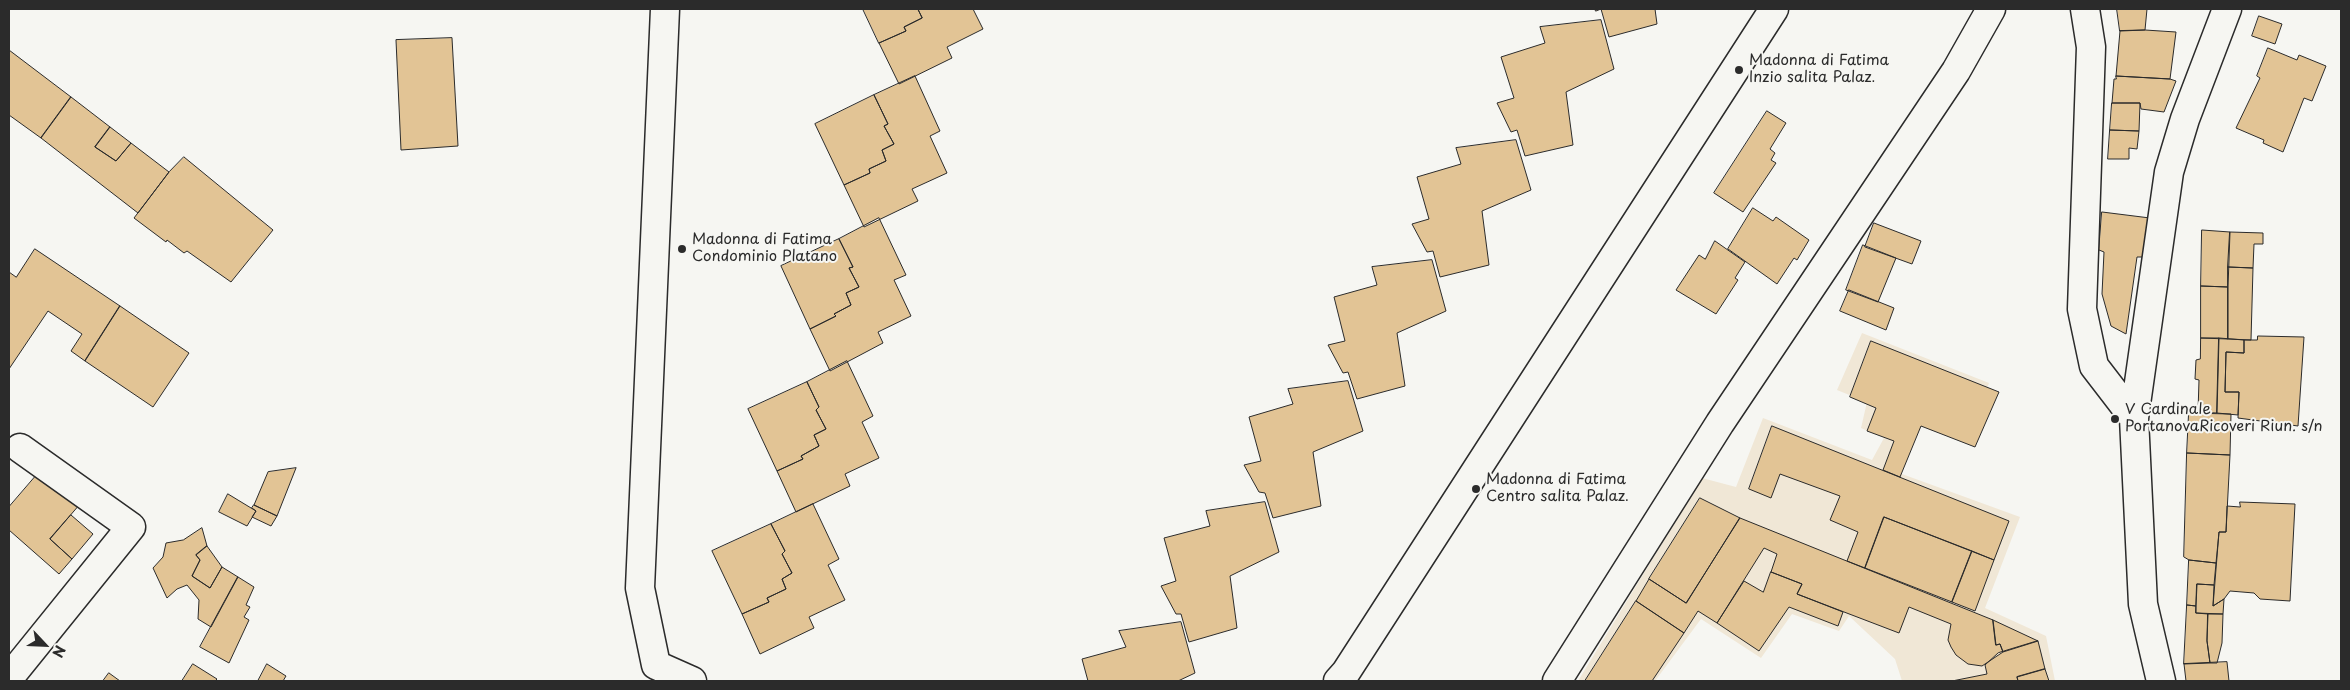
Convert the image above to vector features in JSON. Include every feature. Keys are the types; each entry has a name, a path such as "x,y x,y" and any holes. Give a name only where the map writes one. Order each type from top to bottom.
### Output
{"street":[{"path":"664,9 640,588 656,665 692,681"},
{"path":"1338,681 1346,672 1774,9"},
{"path":"1557,681 1720,423 1956,71 1991,9"},
{"path":"2085,9 2091,46 2082,309 2094,366 2134,418"},
{"path":"2161,681 2143,604 2134,418 2169,172 2185,119 2227,9"},
{"path":"9,678 131,527 20,448"}],"shaded area":[{"path":"1862,333 1989,383 1967,443 1911,423 1891,470 2020,517 1985,608 2046,636 2055,681 1902,681 1895,659 1849,616 1839,631 1792,614 1761,658 1701,619 1655,681 1578,681 1702,478 1736,487 1763,418 1872,460 1884,438 1861,428 1867,402 1837,390"}],"building":[{"path":"863,9 918,9 922,18 904,27 906,31 879,43"},
{"path":"918,9 973,9 983,29 947,47 952,58 899,84 879,43 906,31 904,27 922,18"},
{"path":"1601,9 1655,9 1657,24 1609,37"},
{"path":"2117,9 2147,9 2145,30 2120,31"},
{"path":"2259,16 2282,24 2275,44 2252,36"},
{"path":"1601,20 1614,69 1566,92 1573,145 1525,156 1517,130 1511,132 1497,103 1514,98 1501,57 1545,43 1540,27"},
{"path":"2120,31 2176,32 2170,79 2116,76"},
{"path":"452,38 458,146 401,150 396,40"},
{"path":"2268,48 2297,60 2299,55 2326,66 2312,101 2304,98 2283,152 2263,143 2264,140 2236,128 2260,78 2257,76"},
{"path":"9,50 71,97 41,138 9,115"},
{"path":"915,76 940,131 930,136 947,173 912,189 918,201 864,227 844,185 870,173 869,169 886,161 882,150 894,144 884,126 888,124 874,95"},
{"path":"2116,76 2176,81 2164,112 2141,109 2140,103 2112,103 2114,79 2116,79"},
{"path":"874,95 888,124 884,126 894,144 882,150 886,161 869,169 870,173 844,185 815,124"},
{"path":"71,97 110,127 95,147 116,161 131,143 169,172 138,213 41,138"},
{"path":"2112,103 2140,103 2139,131 2110,130"},
{"path":"1767,111 1786,123 1770,149 1775,153 1771,160 1776,163 1743,212 1714,193"},
{"path":"110,127 131,143 116,161 95,147"},
{"path":"2110,130 2139,131 2137,149 2129,148 2129,159 2108,159"},
{"path":"1516,140 1531,190 1482,211 1489,265 1440,277 1433,251 1427,252 1412,224 1429,219 1417,177 1461,164 1456,148"},
{"path":"184,157 273,230 231,282 187,251 184,253 167,240 166,242 134,218 169,172"},
{"path":"1753,208 1773,221 1776,217 1809,240 1797,260 1794,258 1777,284 1728,249"},
{"path":"2102,212 2150,218 2144,257 2137,257 2126,334 2111,326 2102,294 2104,252 2099,250"},
{"path":"879,218 906,275 894,280 911,316 878,332 883,343 830,371 810,329 836,316 834,314 851,305 846,293 859,287 849,268 853,267 839,239"},
{"path":"1874,223 1921,241 1912,264 1865,247"},
{"path":"2202,230 2230,232 2228,287 2201,286"},
{"path":"2230,232 2263,233 2263,244 2254,244 2253,268 2228,267"},
{"path":"839,239 853,267 849,268 859,287 846,293 851,305 834,314 836,316 810,329 781,266"},
{"path":"1715,241 1745,262 1735,278 1738,280 1716,314 1676,290 1699,255 1705,259"},
{"path":"1863,245 1896,258 1878,302 1846,290"},
{"path":"35,249 120,306 85,361 71,351 82,334 48,311 9,369 9,272 16,277"},
{"path":"1432,260 1446,311 1397,333 1405,386 1357,399 1348,372 1343,373 1328,345 1345,341 1334,297 1377,285 1372,267"},
{"path":"2228,267 2253,268 2251,340 2228,339"},
{"path":"2201,286 2228,287 2228,339 2201,338"},
{"path":"1849,290 1894,308 1886,330 1840,311"},
{"path":"120,306 189,353 153,407 85,361"},
{"path":"2258,336 2304,337 2298,426 2238,418 2239,392 2225,392 2226,352 2244,353 2244,340 2257,340"},
{"path":"2201,338 2219,338 2217,413 2198,412 2199,380 2195,379 2196,360 2200,359"},
{"path":"2219,338 2244,340 2244,353 2226,352 2225,392 2239,392 2238,415 2217,413"},
{"path":"1871,341 1999,392 1975,447 1921,426 1900,477 1883,470 1894,441 1867,431 1876,408 1850,397"},
{"path":"847,361 873,416 862,422 879,458 845,474 850,486 796,512 777,471 803,459 801,456 819,446 814,435 826,429 816,410 819,407 807,382"},
{"path":"1348,381 1363,431 1313,452 1321,506 1273,518 1265,493 1259,492 1244,465 1261,461 1249,417 1293,404 1288,389"},
{"path":"807,382 819,407 816,410 826,429 814,435 819,446 801,456 803,459 777,471 748,409"},
{"path":"2189,413 2231,414 2230,455 2187,453"},
{"path":"1772,426 2009,521 1994,560 1884,517 1865,568 1847,561 1858,532 1830,520 1840,496 1780,474 1771,498 1749,489"},
{"path":"2187,453 2230,455 2226,532 2219,532 2216,563 2189,560 2184,557"},
{"path":"296,468 277,516 254,505 268,472"},
{"path":"41,470 80,504 50,539 72,559 59,574 9,530 9,507"},
{"path":"228,494 256,511 247,526 219,512"},
{"path":"1700,498 1740,518 1686,603 1649,579"},
{"path":"1265,502 1279,552 1230,576 1237,628 1189,642 1181,614 1176,614 1161,586 1176,581 1164,538 1210,526 1206,511"},
{"path":"2240,502 2295,504 2290,601 2260,599 2254,593 2230,591 2224,599 2213,606 2219,532 2226,532 2227,506 2240,507"},
{"path":"813,504 839,559 828,565 845,600 809,617 814,628 760,654 742,614 769,602 767,598 786,589 782,579 792,573 782,554 785,551 771,524"},
{"path":"254,505 277,516 271,526 252,517 256,511 252,508"},
{"path":"71,515 93,534 72,559 50,539"},
{"path":"1884,517 1972,551 1952,602 1865,568"},
{"path":"1740,518 1993,620 1996,645 2000,644 2003,652 1982,666 1968,664 1956,655 1948,640 1951,624 1909,607 1899,633 1797,594 1802,584 1771,572 1777,554 1764,548 1717,623 1698,611 1684,633 1636,601 1649,579 1686,603"},
{"path":"771,524 785,551 782,554 792,573 782,579 786,589 767,598 769,602 742,614 712,551"},
{"path":"202,528 207,546 196,555 200,560 192,576 210,588 222,567 238,577 211,627 198,619 199,600 187,585 177,589 167,598 153,568 163,557 166,543 183,540"},
{"path":"207,546 222,567 210,588 192,576 200,560 196,555"},
{"path":"1972,551 1994,560 1975,611 1952,602"},
{"path":"2189,560 2216,563 2214,585 2197,584 2196,606 2187,605"},
{"path":"1771,572 1802,584 1797,594 1843,612 1838,626 1789,607 1759,651 1717,623 1744,581 1763,592"},
{"path":"238,577 254,587 246,605 250,607 244,617 249,620 229,663 200,647"},
{"path":"2197,584 2214,585 2213,606 2224,599 2223,614 2196,613"},
{"path":"1636,601 1684,633 1652,681 1585,681"},
{"path":"2187,605 2196,606 2196,613 2208,614 2207,641 2210,663 2184,664"},
{"path":"2208,614 2223,614 2222,643 2217,663 2210,663 2207,641"},
{"path":"1993,620 2038,641 2003,652 2000,644 1996,645"},
{"path":"1181,622 1195,673 1178,681 1088,681 1082,659 1126,647 1119,631"},
{"path":"2038,641 2045,669 2017,677 2018,681 1952,681 1987,674 1985,665 1998,653"},
{"path":"2227,662 2229,681 2186,681 2184,664"},
{"path":"193,664 217,679 215,681 182,681"},
{"path":"267,664 286,676 283,681 258,681"},
{"path":"2045,669 2049,681 2018,681 2017,677"},
{"path":"109,673 120,681 103,681"}],"place":[{"name":"Madonna di Fatima Inzio salita Palaz.","path":"1739,70"},
{"name":"Madonna di Fatima Condominio Platano","path":"682,249"},
{"name":"V Cardinale PortanovaRicoveri Riun. s/n","path":"2115,419"},
{"name":"Madonna di Fatima Centro salita Palaz.","path":"1476,489"}]}
